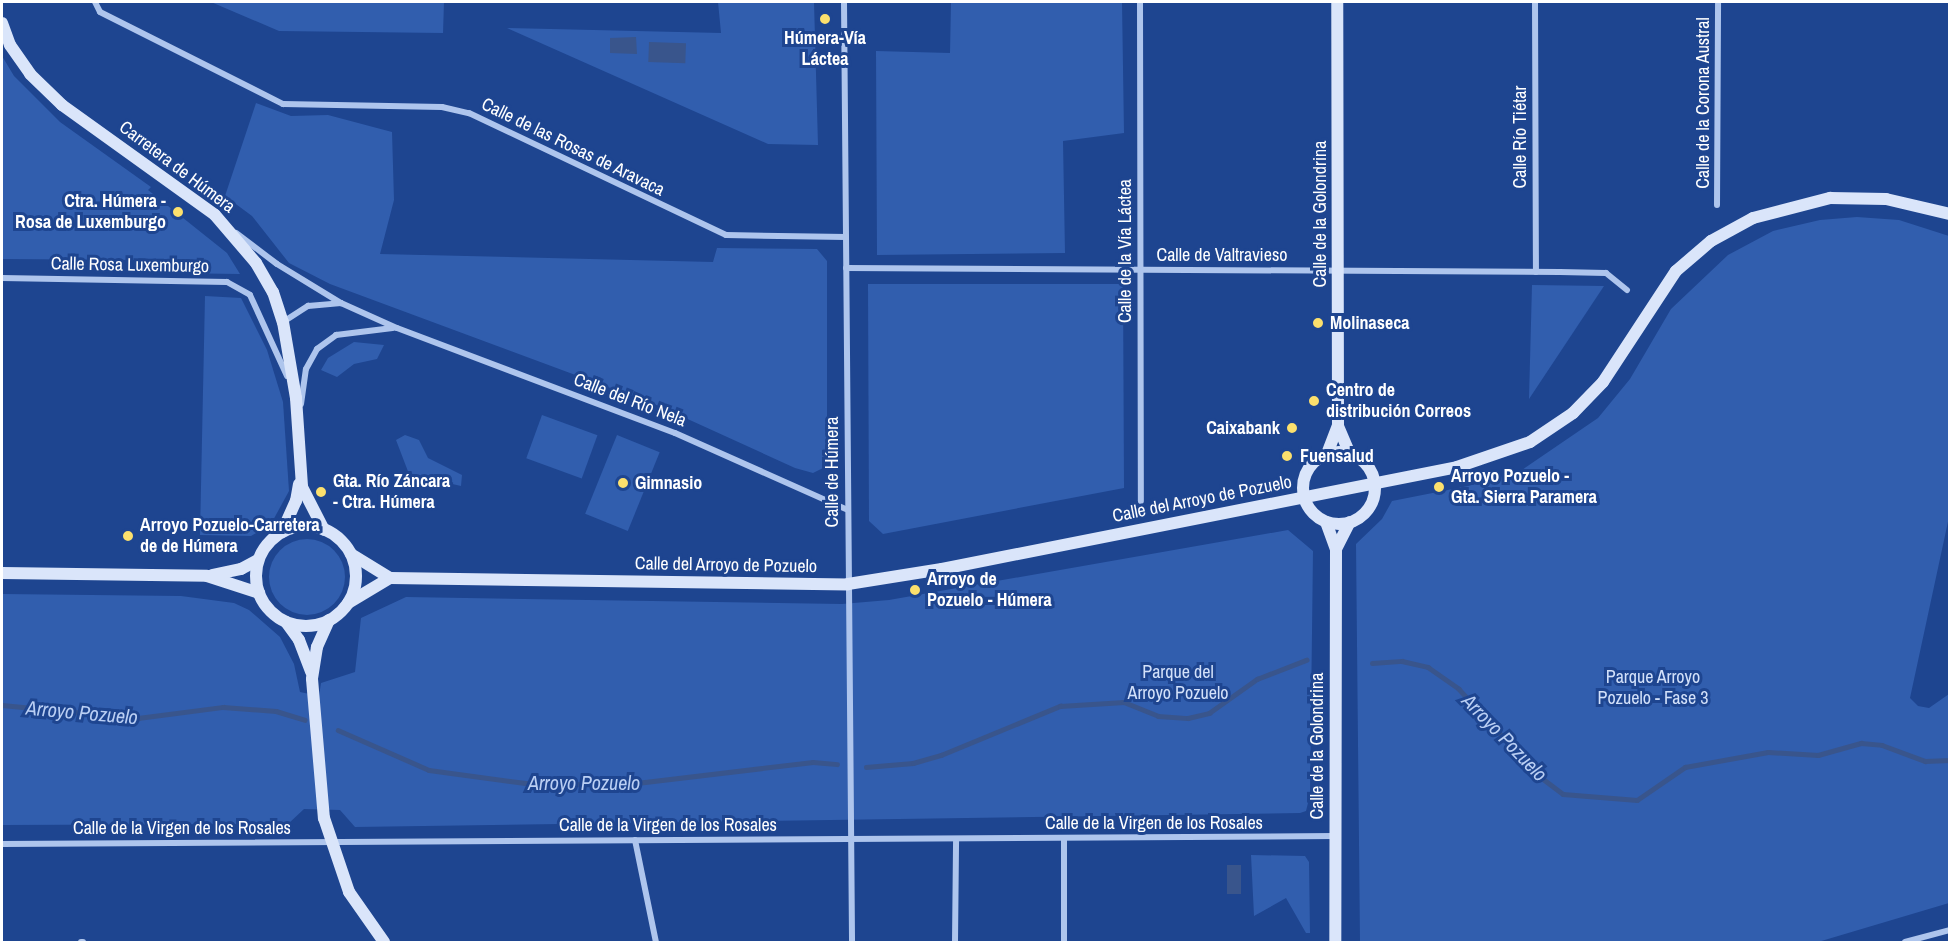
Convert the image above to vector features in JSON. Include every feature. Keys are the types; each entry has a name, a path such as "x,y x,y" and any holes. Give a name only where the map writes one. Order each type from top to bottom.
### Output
{"main road":[{"name":"Calle de la Golondrina","path":"1327,454 1338,426 1337,2"},
{"name":"Carretera de Húmera","path":"2,23 10,45 30,74 62,105 231,230 273,292 283,322 296,398 300,474 305,499 324,530"},
{"name":"Calle del Arroyo de Pozuelo","path":"390,578 848,584 1304,497 1492,457 1552,429 1603,382 1676,271 1711,241 1752,218 1830,198 1886,199 1950,214"},
{"name":"Calle de la Golondrina","path":"1338,426 1350,454"},
{"path":"1350,522 1326,522 1312,512 1304,497 1303,483 1308,469 1327,454 1350,454 1367,465 1374,483"},
{"name":"Carretera de Húmera","path":"282,532 296,501 300,474"},
{"name":"Calle de la Golondrina","path":"1336,549 1350,522 1369,507 1374,483"},
{"name":"Calle de la Golondrina","path":"1326,522 1336,549 1335,942"},
{"path":"312,679 317,647 329,620 348,603 390,578 351,554 340,539 324,530 307,526 282,532 270,541 258,560 256,577 259,593 267,608 286,622 307,657 312,679 322,804 331,842 350,892 384,942"},
{"path":"348,603 356,579 351,554"},
{"path":"2,573 207,576 241,569 258,560"},
{"path":"207,576 259,593"},
{"path":"286,622 308,626 329,620"}],"street":[{"name":"Calle de las Rosas de Aravaca","path":"95,2 100,12 283,104 442,107 469,113 726,235 846,237"},
{"name":"Calle de Húmera","path":"844,2 852,942"},
{"name":"Calle de la Vía Láctea","path":"1140,2 1141,501"},
{"name":"Calle Río Tiétar","path":"1535,2 1536,272"},
{"name":"Calle de la Corona Austral","path":"1717,205 1718,2"},
{"name":"Calle del Río Nela","path":"231,230 277,264 341,303 397,328 675,433 848,510"},
{"name":"Calle de Valtravieso","path":"846,268 1606,273 1628,290"},
{"name":"Calle Rosa Luxemburgo","path":"2,278 179,279 227,282 250,295 279,351 296,398"},
{"name":"Calle del Río Nela","path":"283,322 308,306 341,303"},
{"name":"Calle del Río Nela","path":"298,422 306,369 317,349 336,335 397,328"},
{"name":"Calle de la Virgen de los Rosales","path":"2,844 1335,836"},
{"path":"955,942 956,838"},
{"path":"1064,839 1064,942"},
{"path":"635,840 656,942"},
{"path":"1905,942 1950,930"}],"green space":[{"path":"211,2 444,2 443,33 279,31"},
{"path":"718,2 814,2 818,145 768,144 507,28 721,33"},
{"path":"951,2 1122,2 1124,133 1063,141 1065,253 877,255 876,51 950,53"},
{"path":"2,56 14,76 60,122 151,187 148,190 227,253 240,274 170,273 142,260 2,259"},
{"path":"256,103 291,116 328,115 392,132 394,200 380,254 713,262 717,248 817,249 827,261 827,466 813,473 795,468 659,406 330,284 289,263 252,216 225,196"},
{"name":"Parque Arroyo Pozuelo - Fase 3","path":"1857,217 1899,220 1949,236 1949,517 1910,698 1918,706 1929,708 1949,694 1949,903 1818,942 1360,942 1356,544 1382,519 1392,501 1468,486 1519,472 1598,418 1630,379 1671,309 1728,255 1773,231 1820,220"},
{"path":"868,284 1123,284 1124,488 883,534 869,521"},
{"path":"1532,285 1604,286 1529,399"},
{"path":"205,296 241,298 267,350 283,402 289,491 271,524 251,536 200,535"},
{"path":"354,342 384,345 377,359 354,364 337,377 321,370 328,358"},
{"path":"542,415 597,435 582,478 526,458"},
{"path":"405,435 419,440 428,458 462,475 461,486 409,474 396,440"},
{"name":"Gimnasio","path":"617,435 660,452 628,531 585,514"},
{"name":"Parque del Arroyo Pozuelo","path":"1288,530 1313,551 1310,795 1306,811 1300,813 355,827 340,810 304,809 288,824 2,825 2,594 181,596 234,603 249,610 280,637 294,664 300,692 319,696 321,683 355,672 361,618 406,597 842,604 889,600"},
{"path":"307,539 321,542 334,550 342,563 345,577 342,591 334,604 321,612 307,615 293,612 280,604 272,591 269,577 272,563 280,550 293,542"},
{"path":"1251,855 1305,856 1309,862 1310,933 1306,933 1286,898 1254,916"}],"shaded area":[{"path":"636,37 637,54 610,53 610,38"},
{"path":"649,42 686,43 685,63 648,62"},
{"path":"1227,865 1241,865 1241,894 1227,894"}],"waterway":[{"name":"Arroyo Pozuelo","path":"866,767 913,763 941,755 1060,706 1124,702 1158,716 1188,718 1209,713 1257,679 1306,660"},
{"name":"Arroyo Pozuelo","path":"1372,663 1402,661 1428,667 1459,689 1538,775 1563,794 1637,800 1685,767 1768,752 1818,755 1861,743 1882,745 1925,761 1950,760"},
{"name":"Arroyo Pozuelo","path":"2,705 138,718 223,707 276,711 305,720"},
{"name":"Arroyo Pozuelo","path":"338,730 429,770 525,783 620,785 813,762 837,764"}],"place":[{"name":"Húmera-Vía Láctea","path":"825,19"},
{"name":"Ctra. Húmera - Rosa de Luxemburgo","path":"178,212"},
{"name":"Molinaseca","path":"1318,323"},
{"name":"Centro de distribución Correos","path":"1314,401"},
{"name":"Caixabank","path":"1292,428"},
{"name":"Fuensalud","path":"1287,456"},
{"name":"Gimnasio","path":"623,483"},
{"name":"Arroyo Pozuelo - Gta. Sierra Paramera","path":"1439,487"},
{"name":"Gta. Río Záncara - Ctra. Húmera","path":"321,492"},
{"name":"Arroyo Pozuelo-Carretera de de Húmera","path":"128,536"},
{"name":"Arroyo de Pozuelo - Húmera","path":"915,590"}]}
